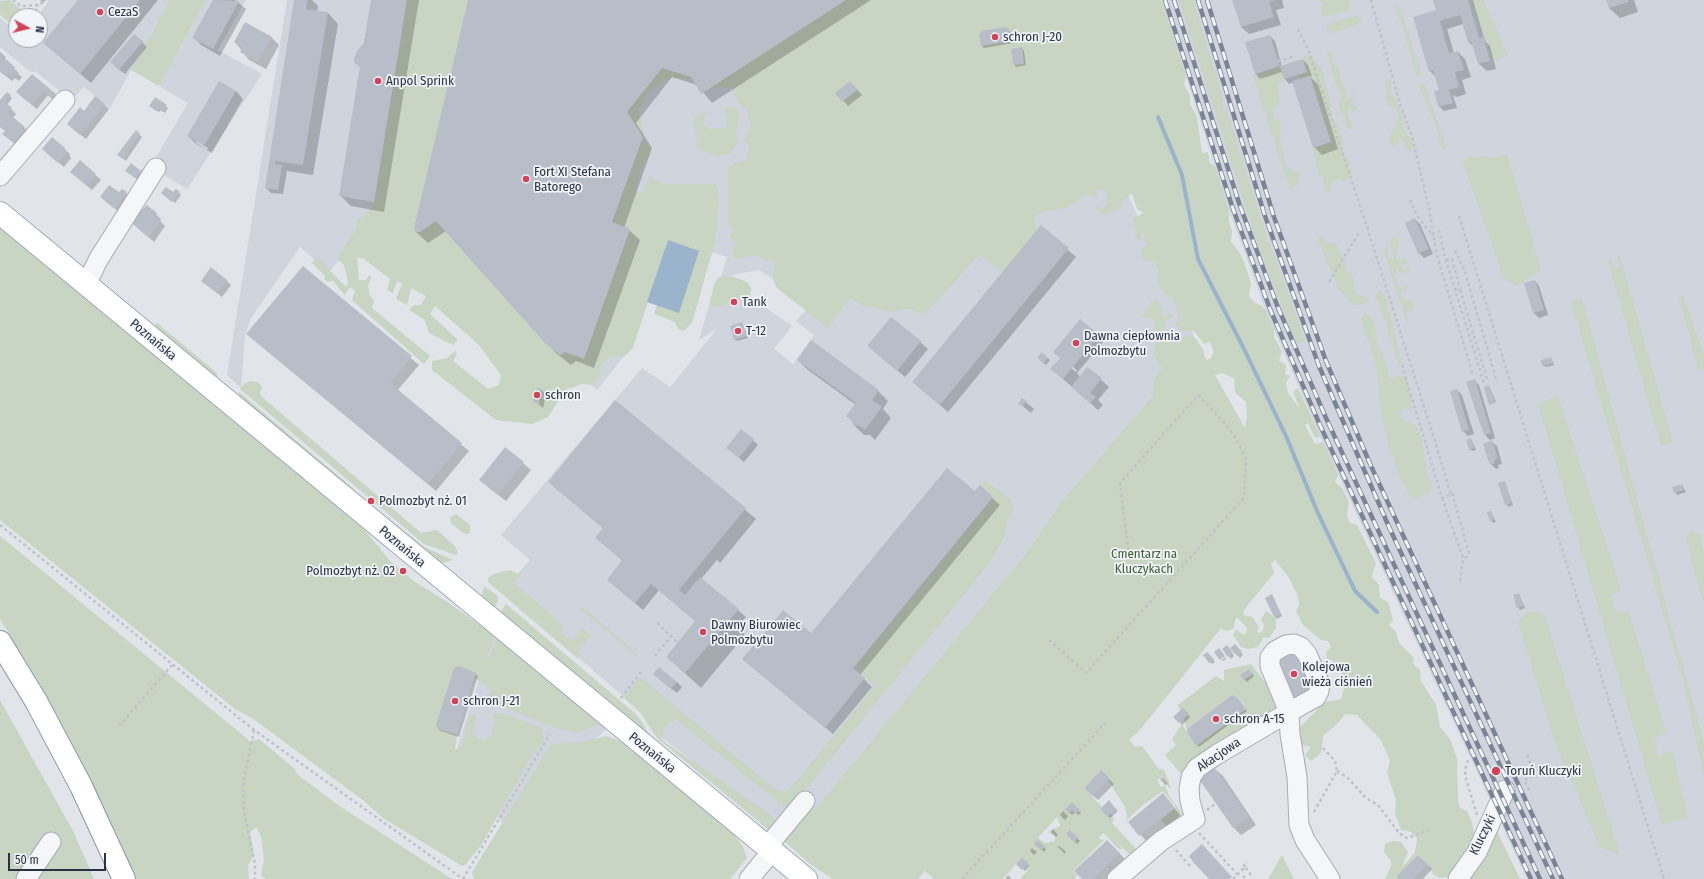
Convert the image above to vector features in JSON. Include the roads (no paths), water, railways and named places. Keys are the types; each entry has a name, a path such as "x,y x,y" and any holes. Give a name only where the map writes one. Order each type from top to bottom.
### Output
{"main road":[{"name":"Poznańska","path":"0,213 806,879"},
{"path":"0,642 36,701 81,786 124,879"}],"street":[{"path":"0,176 65,100"},
{"path":"86,285 98,260 156,168"},
{"path":"1295,709 1316,697 1320,688 1304,650 1294,644 1282,646 1272,653 1270,666 1295,709 1290,734 1297,777 1297,813 1300,830 1304,840 1330,879"},
{"name":"Akacjowa","path":"1117,879 1165,838 1195,819 1189,794 1190,780 1195,770 1216,754 1295,709"},
{"name":"Kluczyki","path":"1458,879 1477,852 1505,790"},
{"path":"749,879 805,801"},
{"path":"26,879 51,842"}],"water":[{"path":"668,240 699,251 679,313 647,302"}],"waterway":[{"path":"1158,117 1182,175 1198,259 1286,436 1317,511 1355,591 1377,612"}],"railway":[{"path":"1165,0 1232,206 1270,309 1319,423 1531,879"},
{"path":"1174,0 1239,203 1277,305 1326,418 1540,879"},
{"path":"1198,0 1265,216 1319,366 1389,527 1553,879"},
{"path":"1207,0 1274,217 1326,361 1371,466 1562,879"}],"place":[{"name":"CezaS","path":"100,12"},
{"name":"schron J-20","path":"995,37"},
{"name":"Anpol Sprink","path":"378,81"},
{"name":"Fort XI Stefana Batorego","path":"526,179"},
{"name":"Tank","path":"734,302"},
{"name":"T-12","path":"738,331"},
{"name":"Dawna ciepłownia Polmozbytu","path":"1076,343"},
{"name":"schron","path":"537,395"},
{"name":"Polmozbyt nż. 01","path":"371,501"},
{"name":"Polmozbyt nż. 02","path":"403,571"},
{"name":"Dawny Biurowiec Polmozbytu","path":"703,632"},
{"name":"Kolejowa wieża ciśnień","path":"1294,674"},
{"name":"schron J-21","path":"455,701"},
{"name":"schron A-15","path":"1216,719"},
{"name":"Toruń Kluczyki","path":"1496,771"}],"park label":[{"name":"Cmentarz na Kluczykach","path":"1144,562"}]}
